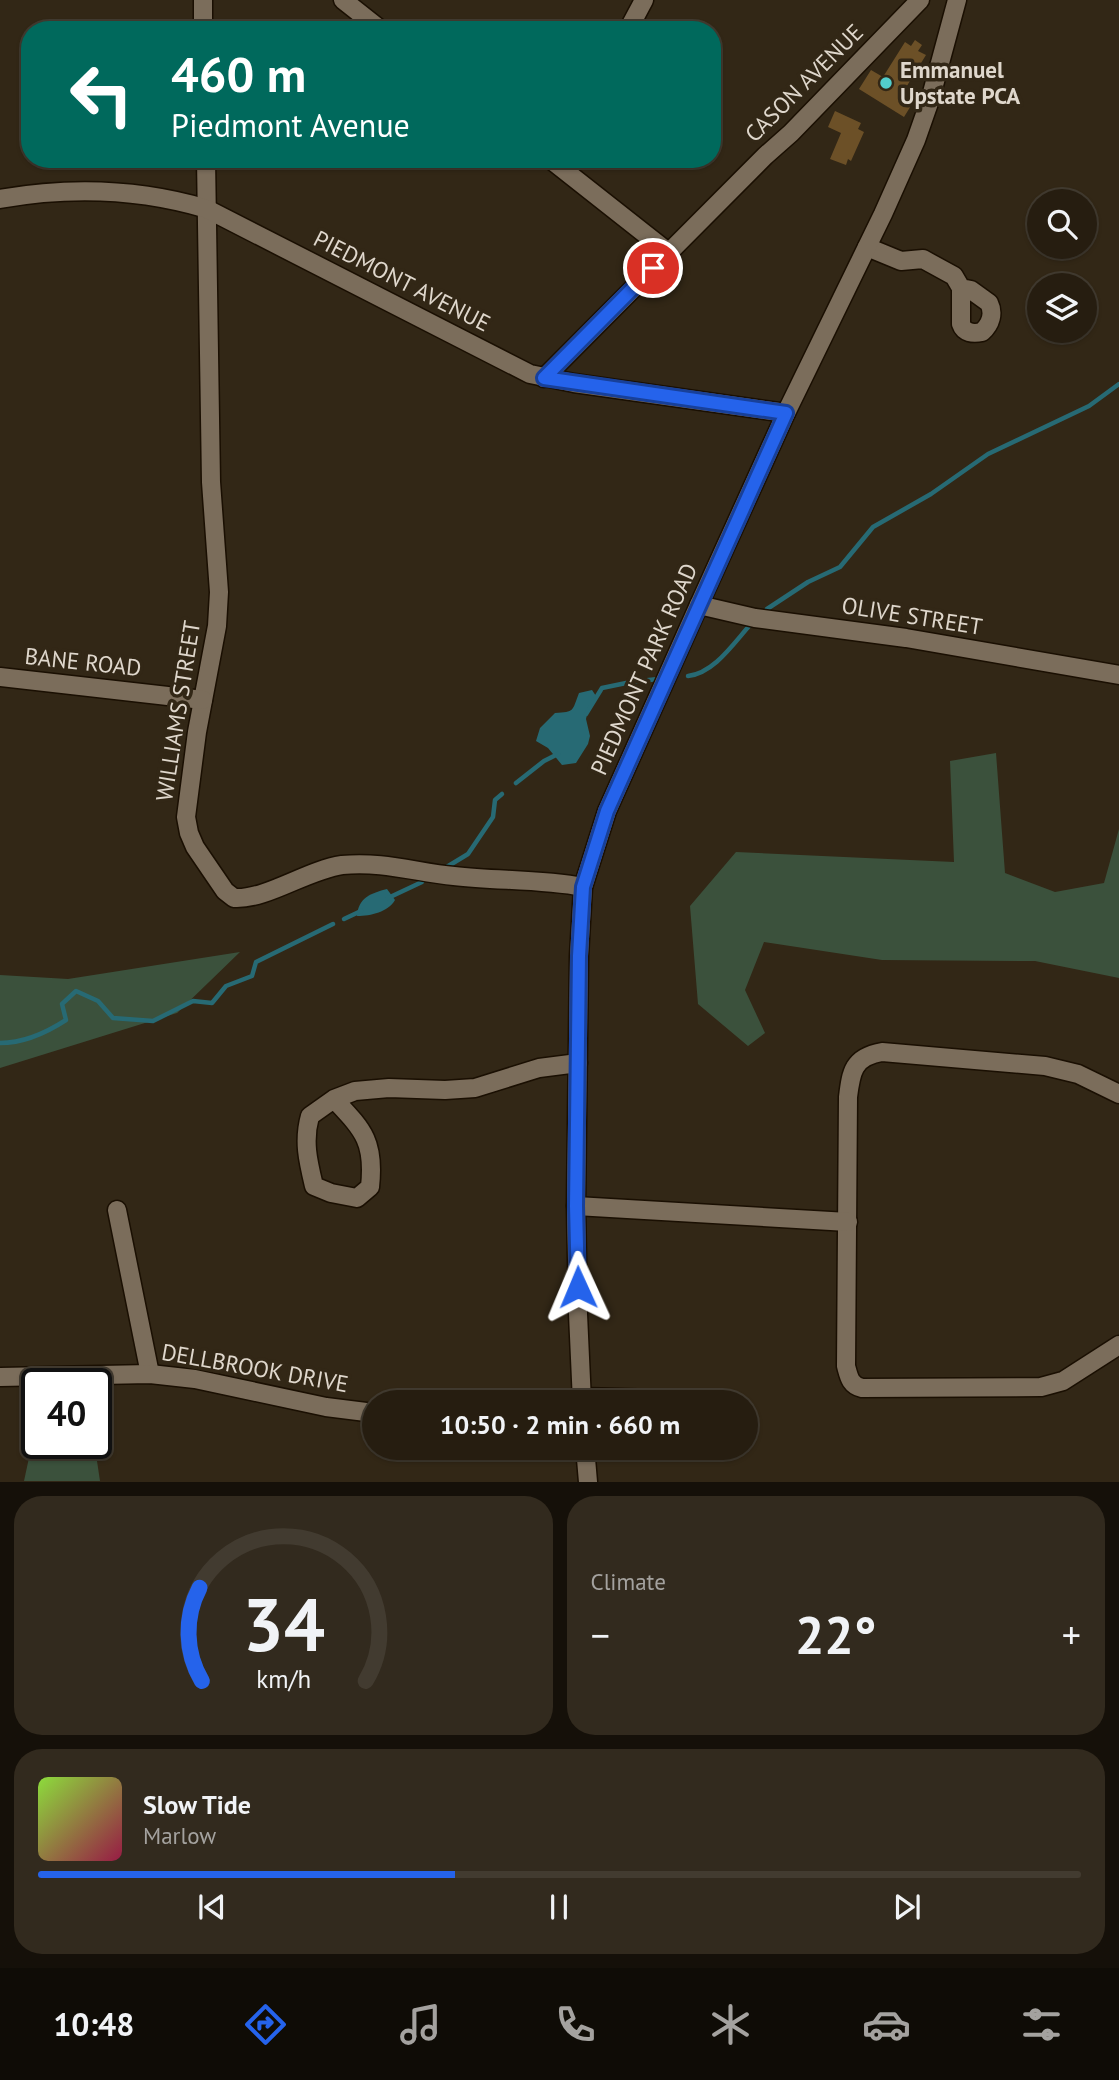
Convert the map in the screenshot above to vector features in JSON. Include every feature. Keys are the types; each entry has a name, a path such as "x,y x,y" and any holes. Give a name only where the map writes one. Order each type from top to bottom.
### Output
{"street":[{"path":"203,0 203,21"},
{"path":"343,0 370,21"},
{"path":"633,21 644,0"},
{"name":"CASON AVENUE","path":"544,378 668,252 791,133 920,0"},
{"name":"PIEDMONT PARK ROAD","path":"582,1390 576,1206 579,956 583,887 607,811 786,413 916,140 930,100 957,0"},
{"name":"WILLIAMS STREET","path":"206,168 211,482 219,592 186,817 195,847 229,895 245,898 323,869 368,863 388,864 456,877 563,883 583,887"},
{"path":"561,168 668,252"},
{"name":"PIEDMONT AVENUE","path":"0,199 82,191 155,198 206,209 512,366 544,378 786,413"},
{"path":"867,247 901,261 923,259 954,276 961,288"},
{"name":"OLIVE STREET","path":"699,605 755,618 906,638 1119,674"},
{"name":"BANE ROAD","path":"0,677 203,700"},
{"path":"1119,1094 1078,1074 1045,1066 882,1052 862,1059 853,1068 848,1097 846,1366 849,1378 857,1387 891,1389 1047,1386 1063,1381 1119,1345"},
{"path":"334,1099 358,1125 368,1143 372,1170 370,1187 357,1198 331,1193 314,1186 306,1156 305,1131 310,1116 334,1099 355,1091 389,1088 475,1088 539,1068 578,1063"},
{"path":"576,1206 848,1222"},
{"path":"117,1210 150,1374"},
{"name":"DELLBROOK DRIVE","path":"0,1377 150,1374 195,1379 326,1407 362,1412"},
{"path":"586,1460 588,1482"}],"green space":[{"path":"996,753 1005,873 1055,892 1104,883 1119,829 1119,978 1035,961 882,960 764,942 745,990 765,1033 748,1046 698,1004 690,906 736,852 954,862 950,761"},
{"path":"240,952 177,1013 0,1068 0,975 68,979"},
{"path":"29,1459 80,1459 97,1461 100,1481 24,1481"}],"water":[{"path":"592,690 596,696 586,719 590,736 588,744 576,763 562,765 548,748 536,741 540,728 555,713 572,709 579,693"},
{"path":"387,889 395,900 388,908 357,916 366,897"}],"building":[{"name":"Emmanuel Upstate PCA","path":"915,40 922,45 918,51 926,55 905,89 917,96 904,117 859,89 871,70 883,77 905,42 911,46"},
{"path":"835,111 861,123 858,129 864,132 851,161 848,159 846,165 830,159 841,133 828,127"}],"waterway":[{"path":"767,609 808,582 840,567 873,527 931,494 988,454 1089,406 1119,384"},
{"path":"688,676 715,664 750,625"},
{"path":"586,714 602,688 658,679"},
{"path":"516,783 544,761 558,754"},
{"path":"445,868 468,854 493,817 495,800 502,794"},
{"path":"388,898 422,882"},
{"path":"344,919 361,911"},
{"path":"0,1043 35,1036 66,1020 62,1004 76,991 98,1001 113,1018 153,1021 193,1001 212,1003 226,986 252,976 256,962 333,924"}],"place":[{"name":"Emmanuel Upstate PCA","path":"886,83"}],"route":[{"path":"578,1287 576,1206 579,956 583,887 607,811 786,413 544,378 653,268"}]}
